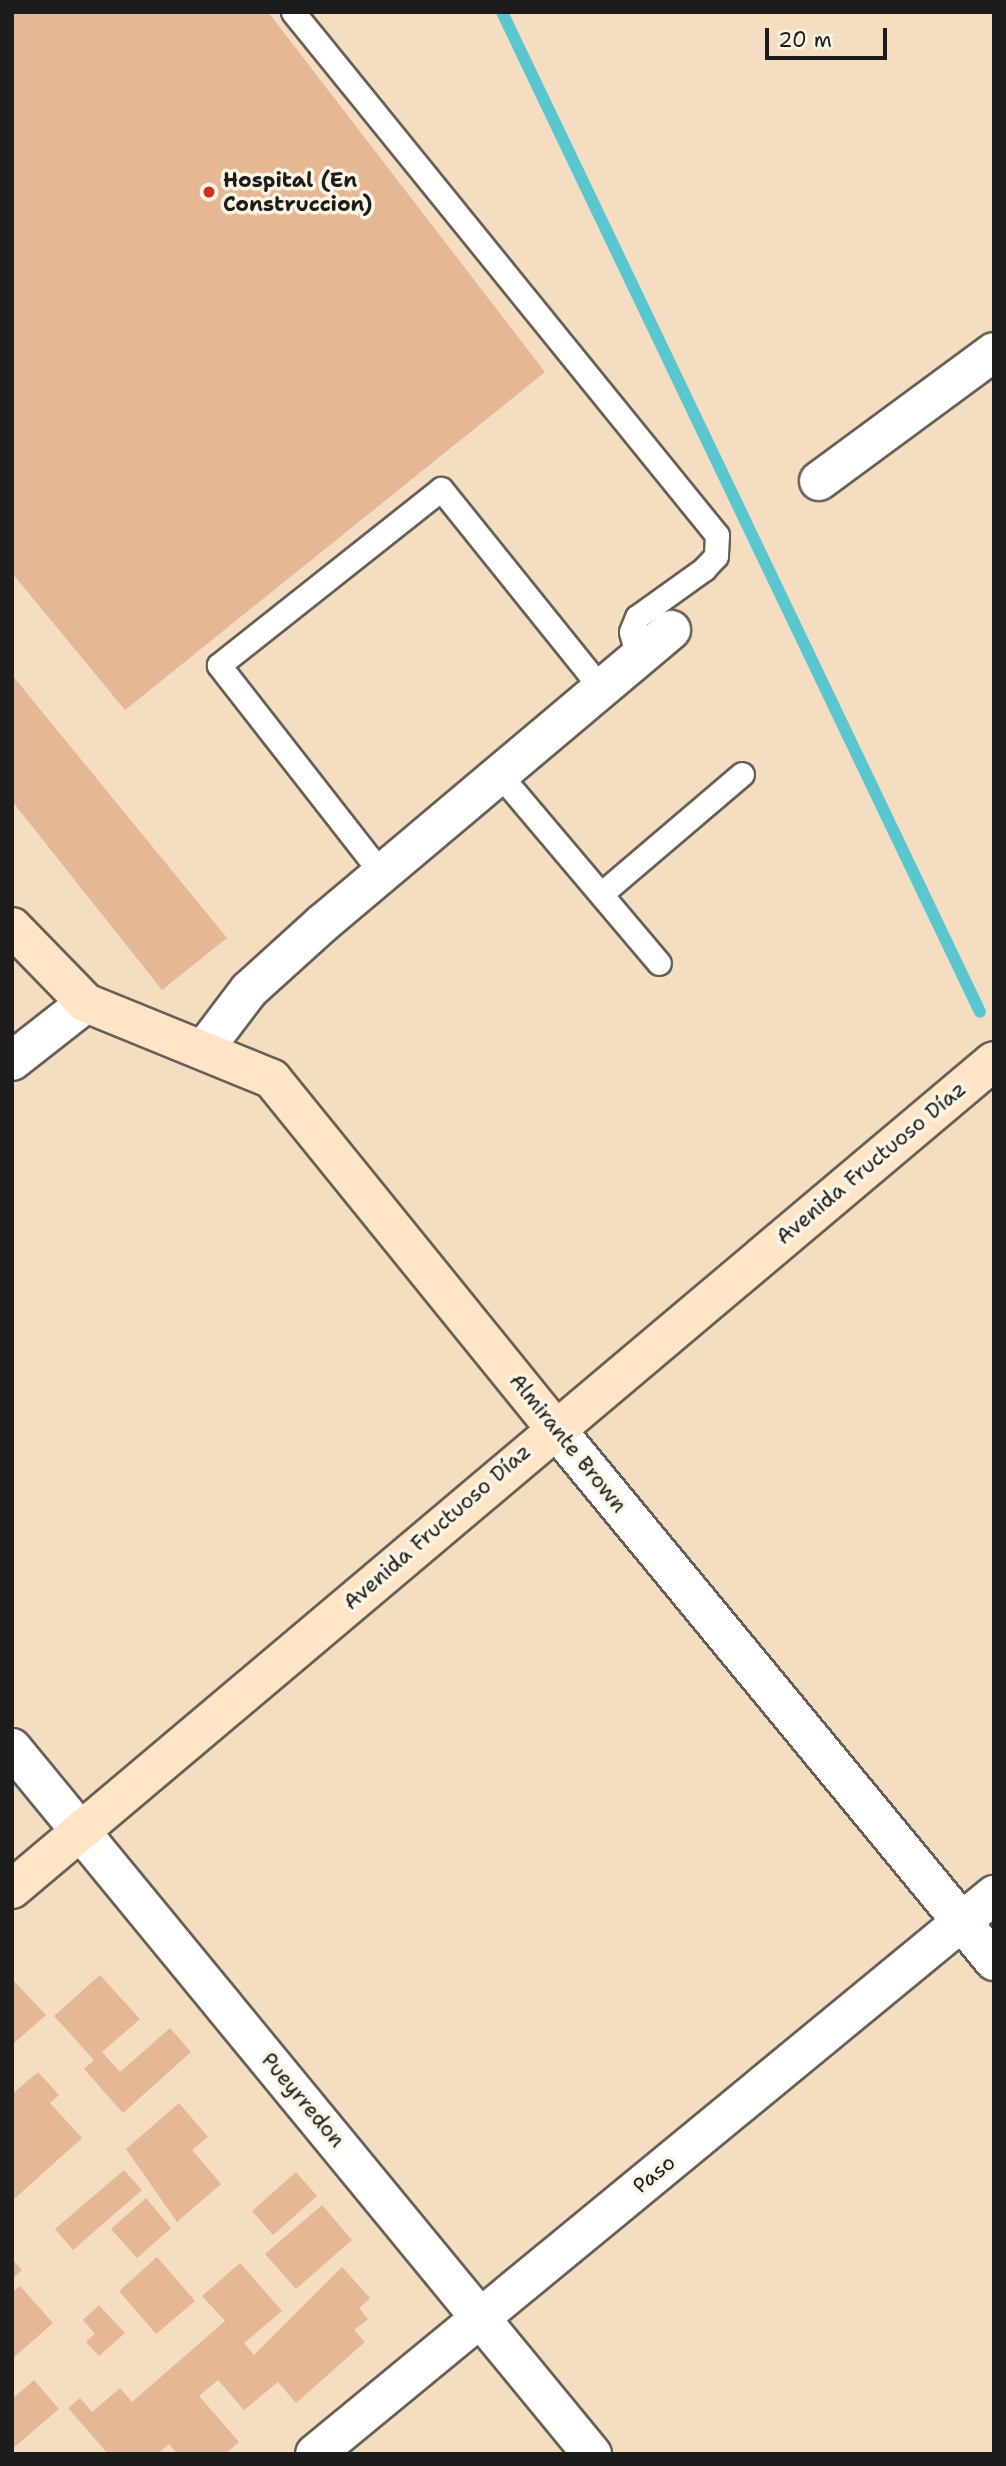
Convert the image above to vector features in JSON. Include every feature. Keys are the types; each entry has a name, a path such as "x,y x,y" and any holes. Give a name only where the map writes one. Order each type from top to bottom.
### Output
{"street":[{"path":"819,481 994,352"},
{"path":"205,1048 249,990 671,630"},
{"path":"12,927 86,1003 12,1061"},
{"name":"Almirante Brown","path":"86,1003 205,1048 272,1079 554,1427 994,1961"},
{"name":"Avenida Fructuoso Díaz","path":"12,1889 554,1427 994,1061"},
{"name":"Pueyrredon","path":"12,1748 481,2314 592,2454"},
{"name":"Paso","path":"316,2454 481,2314 994,1895"}],"lane":[{"path":"293,12 718,535 716,556 704,569 637,617 631,632 638,658"},
{"path":"382,874 219,665 441,489 602,689"},
{"path":"601,894 742,774"},
{"path":"500,775 659,963"}],"building":[{"name":"Hospital (En Construccion)","path":"12,12 268,12 545,372 125,710 12,573"},
{"path":"12,675 227,938 162,990 12,801"},
{"path":"100,1975 140,2019 102,2052 120,2072 170,2028 191,2052 123,2113 84,2069 94,2060 54,2016"},
{"path":"15,1982 46,2015 12,2045 12,1984"},
{"path":"38,2072 59,2095 50,2103 82,2138 12,2201 12,2094"},
{"path":"179,2103 208,2137 192,2150 221,2184 177,2222 126,2149"},
{"path":"124,2170 142,2190 73,2250 55,2229"},
{"path":"296,2172 317,2196 273,2235 252,2211"},
{"path":"146,2198 171,2228 137,2258 111,2229"},
{"path":"322,2205 352,2240 296,2289 265,2254"},
{"path":"157,2257 195,2301 156,2334 119,2291"},
{"path":"12,2259 22,2270 12,2279"},
{"path":"240,2263 282,2311 244,2343 254,2355 342,2267 370,2298 359,2308 368,2319 354,2330 365,2342 296,2403 278,2382 244,2410 218,2380 199,2396 239,2442 225,2454 177,2454 169,2444 158,2454 108,2454 68,2408 80,2398 92,2412 120,2388 132,2402 225,2321 202,2296"},
{"path":"20,2286 53,2323 12,2359 12,2292"},
{"path":"99,2305 125,2333 99,2356 86,2342 95,2334 83,2320"},
{"path":"34,2380 59,2409 12,2449 12,2399"}],"waterway":[{"path":"502,12 980,1012"}],"place":[{"name":"Hospital (En Construccion)","path":"209,192"}]}
